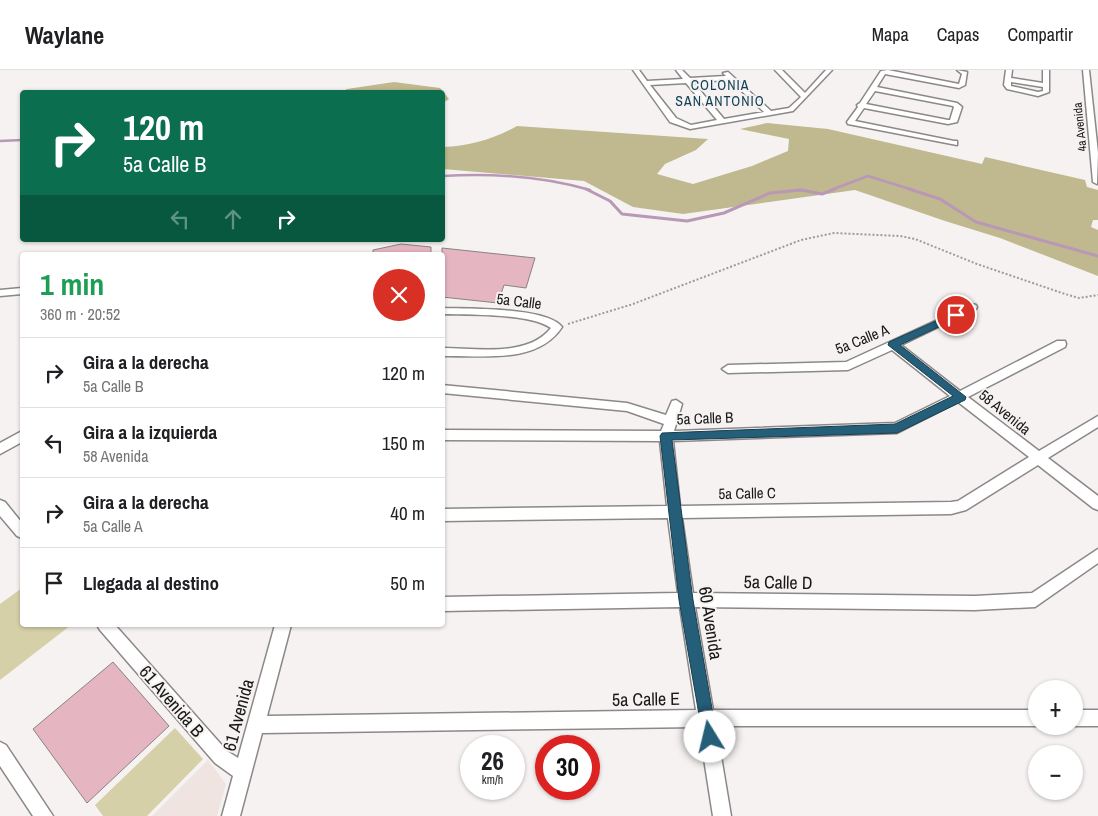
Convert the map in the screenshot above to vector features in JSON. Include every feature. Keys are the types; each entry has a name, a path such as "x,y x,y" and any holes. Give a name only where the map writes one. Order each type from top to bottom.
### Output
{"street":[{"path":"636,70 677,122 690,127 768,112 791,110 828,70"},
{"path":"679,70 722,121"},
{"path":"724,70 730,78 768,112"},
{"path":"778,70 805,97"},
{"path":"954,143 853,123 850,120 884,71 959,86 962,85 965,73 960,70"},
{"path":"1009,70 1007,86 1044,94 1046,92 1046,70"},
{"name":"4a Avenida","path":"1086,70 1097,182"},
{"path":"646,83 730,78"},
{"path":"1007,79 1045,85"},
{"path":"860,105 953,122 958,106 872,88"},
{"path":"1087,88 1098,89"},
{"path":"748,116 755,100"},
{"path":"0,294 20,291"},
{"name":"5a Calle A","path":"728,369 841,367 972,308"},
{"name":"5a Calle","path":"445,311 524,315 552,322 557,327 554,333 536,346 522,350 445,352"},
{"name":"5a Calle B","path":"445,435 668,428 897,428 961,397 1061,344"},
{"name":"58 Avenida","path":"893,345 1098,504"},
{"path":"445,389 627,408 668,428 676,404"},
{"name":"5a Calle C","path":"445,515 674,510 951,508 961,506 1098,421"},
{"name":"60 Avenida","path":"668,428 674,510 686,600 722,816"},
{"path":"0,449 20,437"},
{"path":"0,506 20,530"},
{"name":"5a Calle D","path":"445,604 686,600 975,603 1035,600 1098,555"},
{"name":"61 Avenida B","path":"106,627 221,757 243,773"},
{"name":"61 Avenida","path":"231,816 256,725 278,628"},
{"name":"5a Calle E","path":"256,725 706,718 1028,718"},
{"path":"1083,718 1098,718"},
{"path":"0,751 44,816"}],"path":[{"path":"557,327 633,304 800,240 834,233 900,236 915,239 1065,294 1079,298 1098,295"}],"shaded area":[{"path":"394,82 440,88 442,90 345,90"},
{"path":"767,123 828,129 982,164 985,157 1085,180 1087,187 1098,190 1098,220 1093,220 1091,227 1098,230 1098,276 1000,238 855,190 683,214 633,207 584,181 445,169 445,147 481,141 517,126 708,139 696,150 665,164 657,174 693,184 752,166 788,151 789,139 740,129"},
{"path":"20,589 20,627 68,627 0,680 0,604"},
{"path":"175,728 203,759 147,816 103,816 95,805"},
{"path":"208,760 226,784 217,816 152,816"}],"building":[{"path":"401,244 431,247 431,252 373,252 373,250"},
{"path":"442,248 535,258 526,288 504,285 498,303 445,297 445,252 442,252"},
{"path":"113,662 169,726 87,803 33,729"}],"waterway":[{"path":"0,141 20,140"},
{"path":"445,176 517,177 554,181 590,190"},
{"path":"831,190 868,176 913,190"},
{"path":"586,189 610,201 622,214 687,221 724,213 770,193 801,190"},
{"path":"801,190 822,194 835,189"},
{"path":"909,189 940,199 976,222 1098,256"}],"district":[{"name":"COLONIA SAN ANTONIO","path":"720,94"}],"route":[{"path":"710,737 686,600 666,436 897,428 961,397 893,345 956,315"}]}
